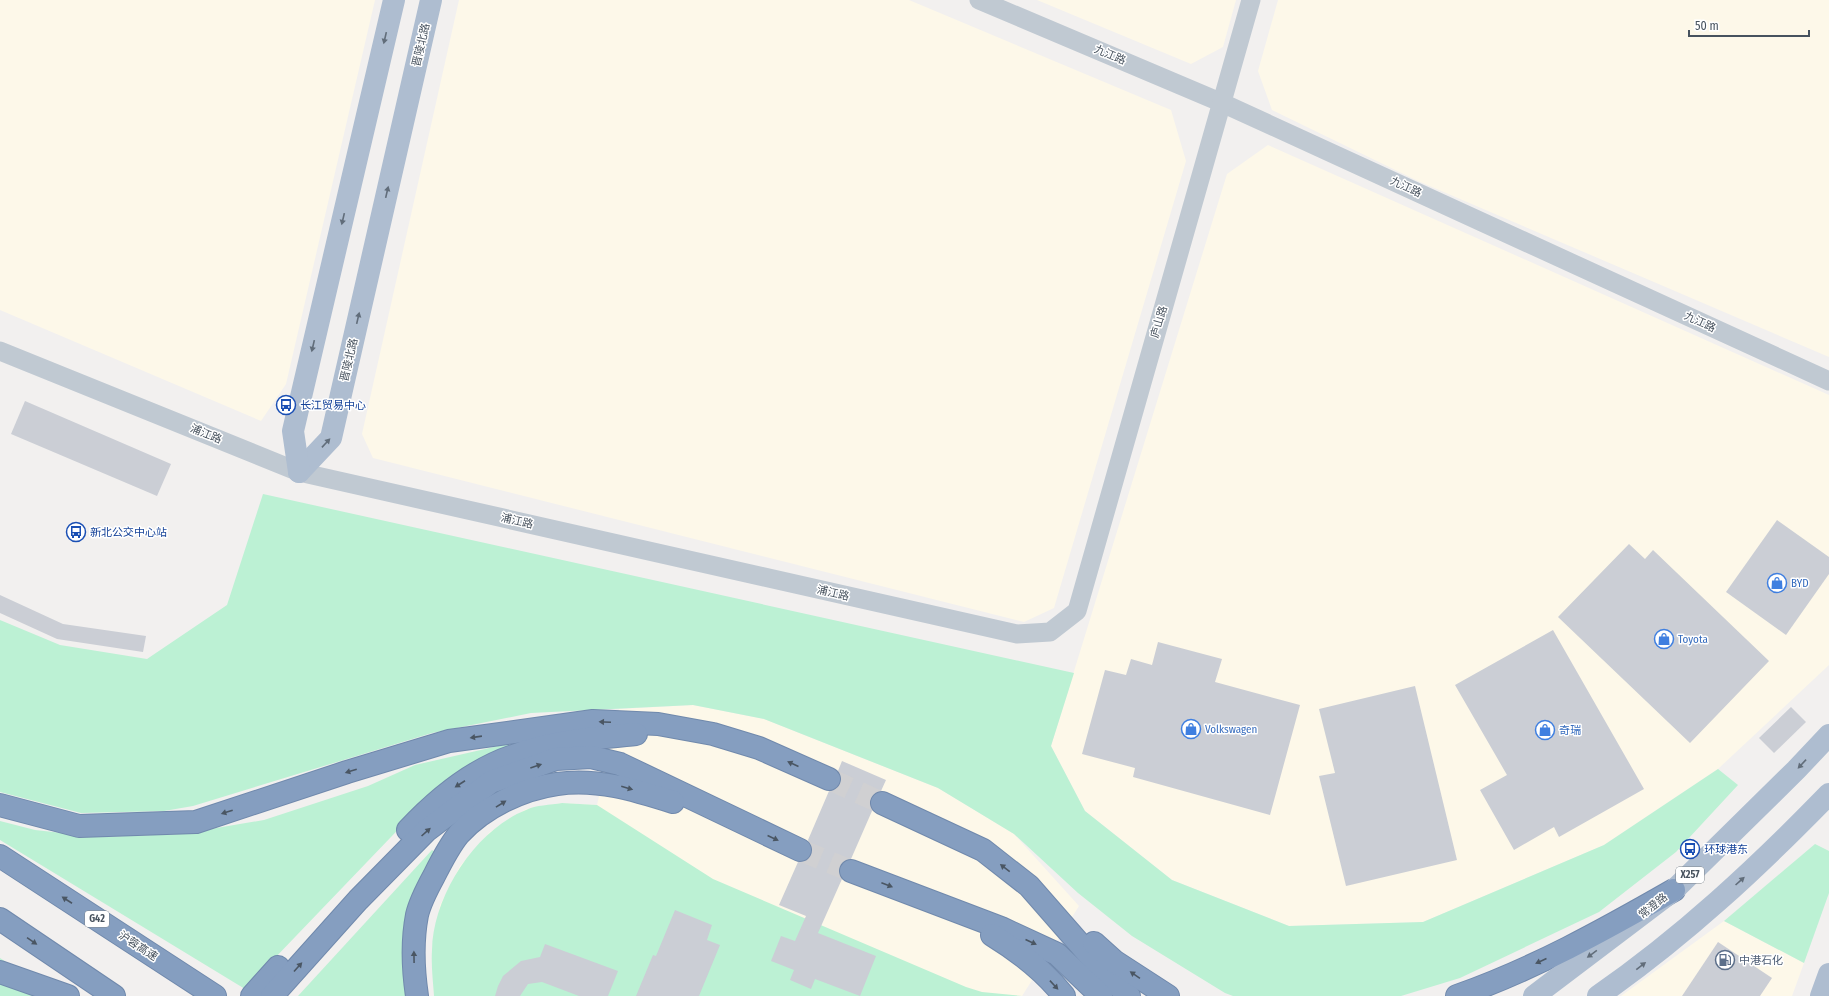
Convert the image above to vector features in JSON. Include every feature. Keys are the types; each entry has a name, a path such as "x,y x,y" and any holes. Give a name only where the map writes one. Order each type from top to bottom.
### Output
{"highway":[{"path":"0,805 79,826 196,822 347,772 449,741 593,721 658,724 713,734 759,748 829,779"},
{"path":"252,996 415,823 450,790 479,772 513,756 556,744 654,732 713,734"},
{"path":"272,996 358,900 426,831 491,782 556,759 590,757 620,764 800,850"},
{"path":"418,996 414,977 414,948 417,913 429,886 459,835 480,817 518,794 564,783 578,782 621,786 747,826"},
{"path":"882,803 983,850 1029,886 1114,961 1168,996"},
{"name":"沪蓉高速","path":"0,856 215,996"},
{"path":"851,871 1001,928 1057,954 1100,996"},
{"path":"1029,886 1106,974 1129,996"},
{"path":"1457,996 1486,986 1582,942 1674,890"},
{"path":"943,906 1008,945 1054,983 1064,996"},
{"path":"0,919 114,996"},
{"path":"0,972 68,996"}],"main road":[{"path":"299,472 293,431 394,0"},
{"name":"晋陵北路","path":"299,472 331,438 431,0"},
{"name":"常澄路","path":"1534,996 1674,890 1796,770 1829,735"},
{"path":"1598,996 1640,967 1706,912 1770,855 1829,794"},
{"path":"1821,996 1829,974"}],"street":[{"name":"九江路","path":"979,0 1220,102 1829,381"},
{"name":"庐山路","path":"1050,632 1077,611 1250,0"},
{"name":"浦江路","path":"0,351 299,472 1017,634 1050,632"}],"shaded area":[{"path":"0,0 375,0 286,384 261,421 0,310"},
{"path":"459,0 909,0 1171,110 1186,161 1054,608 1024,622 373,458 362,434"},
{"path":"1037,0 1236,0 1223,47 1191,64"},
{"path":"1278,0 1829,0 1829,357 1418,181 1272,110 1258,71"},
{"path":"1268,145 1829,395 1829,665 1718,769 1604,845 1423,922 1289,926 1172,880 1085,811 1051,746 1227,174"},
{"path":"693,705 764,719 938,788 1014,834 1079,906 1022,996 434,996 432,949 440,905 460,866 490,832 526,809 562,803 597,805 619,709"},
{"path":"1724,921 1804,963 1792,996 1621,996"}],"green space":[{"path":"263,494 1074,673 1051,746 1085,811 1172,880 1289,926 1423,922 1604,845 1718,769 1738,785 1676,852 1599,912 1460,978 1401,996 1233,996 1225,993 1132,936 1078,893 1014,834 938,788 764,719 693,705 531,713 432,733 193,806 164,811 81,813 0,792 0,620 60,645 147,659 227,605"},
{"path":"507,744 511,748 438,788 245,989 0,840 0,821 35,830 99,837 181,834 264,820 368,786 415,765"},
{"path":"562,803 597,805 713,879 966,987 982,992 1022,996 434,996 432,956 434,929 440,908 460,867 474,849 490,833 507,820 530,808"},
{"path":"1815,844 1829,851 1829,893 1804,963 1724,921"},
{"path":"432,850 438,854 410,996 298,996"},
{"path":"0,958 57,996 0,996"}],"building":[{"path":"25,401 171,464 157,496 11,434"},
{"name":"BYD","path":"1777,520 1829,557 1829,574 1786,635 1726,592"},
{"name":"Toyota","path":"1629,544 1645,559 1653,550 1769,661 1690,743 1558,617"},
{"path":"0,595 63,624 146,636 143,652 57,639 0,613"},
{"name":"奇瑞","path":"1553,630 1644,789 1559,837 1554,827 1514,850 1480,790 1507,775 1455,685"},
{"name":"Volkswagen","path":"1158,642 1222,659 1215,682 1300,705 1270,815 1133,777 1135,768 1082,754 1105,670 1126,675 1131,659 1152,665"},
{"path":"1415,686 1457,860 1346,886 1319,776 1335,773 1319,709"},
{"path":"1791,707 1806,722 1774,753 1759,738"},
{"path":"842,761 886,780 881,791 875,793 871,798 870,804 872,811 851,859 843,861 840,866 839,873 842,879 818,933 876,956 860,996 815,979 811,989 790,980 794,970 771,961 781,936 795,941 806,916 779,905 798,862 807,860 811,855 812,849 808,840 829,791 836,789 840,784 841,777 838,771"},
{"path":"675,910 712,925 707,940 720,945 699,996 636,996 653,955 656,956"},
{"name":"中港石化","path":"1718,942 1772,978 1760,996 1682,996"},
{"path":"545,944 618,971 608,996 579,996 542,982 528,984 520,996 495,996 503,976 521,961 540,957"}],"tunnel":[{"path":"829,779 882,803"},
{"path":"800,850 851,871"}],"place":[{"name":"长江贸易中心","path":"286,405"},
{"name":"新北公交中心站","path":"76,532"},
{"name":"BYD","path":"1777,583"},
{"name":"Toyota","path":"1664,639"},
{"name":"Volkswagen","path":"1191,729"},
{"name":"奇瑞","path":"1545,730"},
{"name":"环球港东","path":"1690,849"},
{"name":"中港石化","path":"1725,960"}]}
